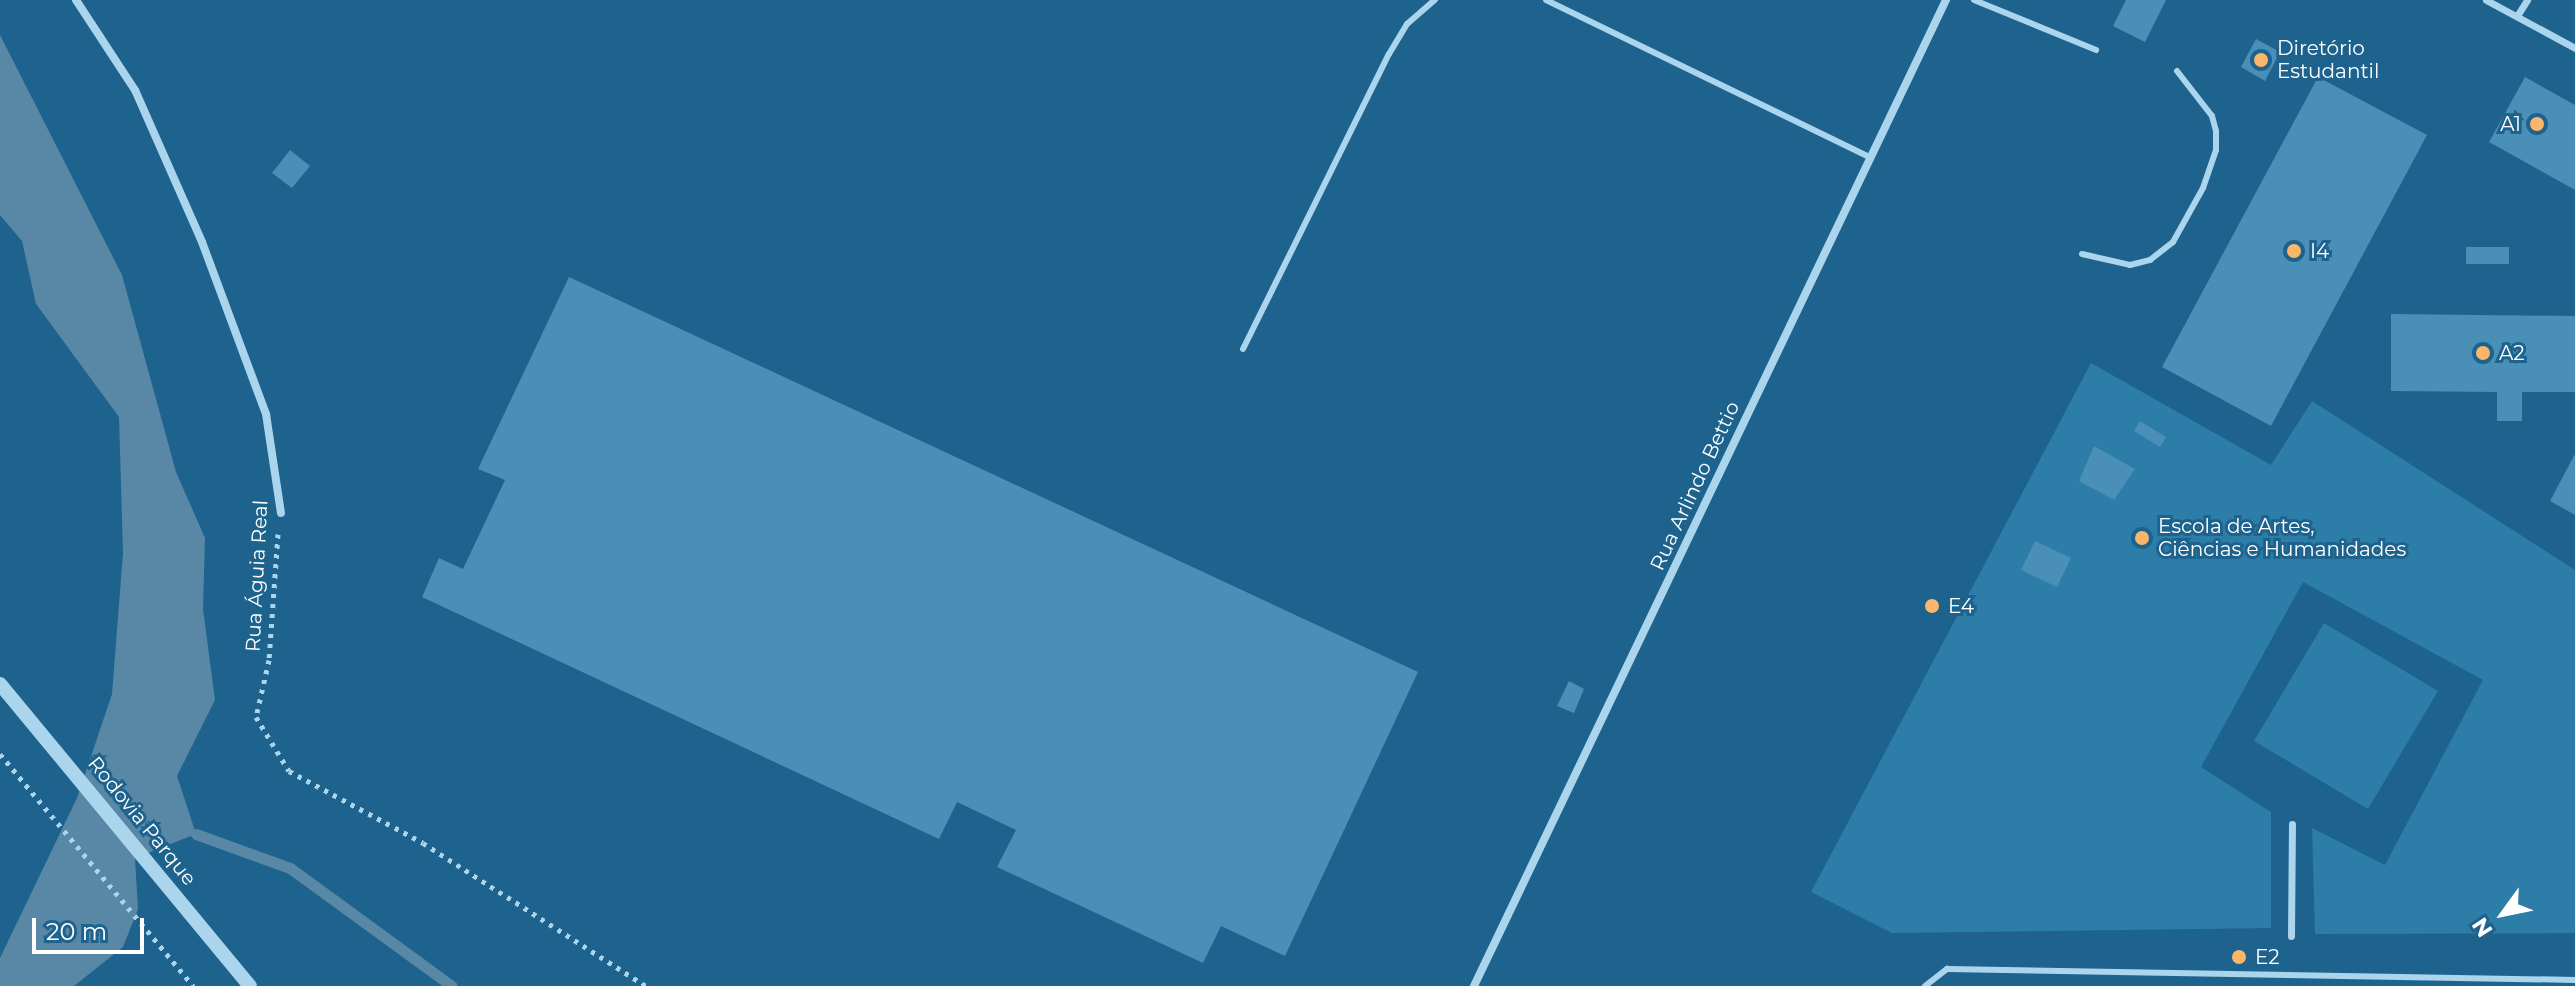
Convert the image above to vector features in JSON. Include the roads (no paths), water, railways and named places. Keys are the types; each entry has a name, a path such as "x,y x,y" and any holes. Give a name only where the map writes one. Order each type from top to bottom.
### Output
{"street":[{"name":"Rua Águia Real","path":"76,0 135,90 202,242 266,414 281,513"},
{"name":"Rua Arlindo Bettio","path":"1474,986 1946,0"},
{"path":"2486,0 2575,48"},
{"path":"2517,16 2527,0"},
{"name":"Rodovia Parque","path":"0,684 250,986"},
{"path":"2291,936 2292,824"}],"lane":[{"path":"1243,349 1389,54 1407,24 1435,0"},
{"path":"1546,0 1870,157"},
{"path":"1974,0 2096,50"},
{"path":"2082,254 2130,265 2150,260 2173,242 2203,188 2216,150 2216,131 2212,116 2177,71"},
{"path":"1925,986 1947,969 2575,980"}],"waterway":[{"path":"196,834 290,868 452,986"}],"place":[{"name":"Diretório Estudantil","path":"2261,60"},
{"name":"A1","path":"2537,124"},
{"name":"I4","path":"2294,251"},
{"name":"A2","path":"2483,353"},
{"name":"Escola de Artes, Ciências e Humanidades","path":"2142,538"},
{"name":"E4","path":"1932,606"},
{"name":"E2","path":"2239,957"}]}
